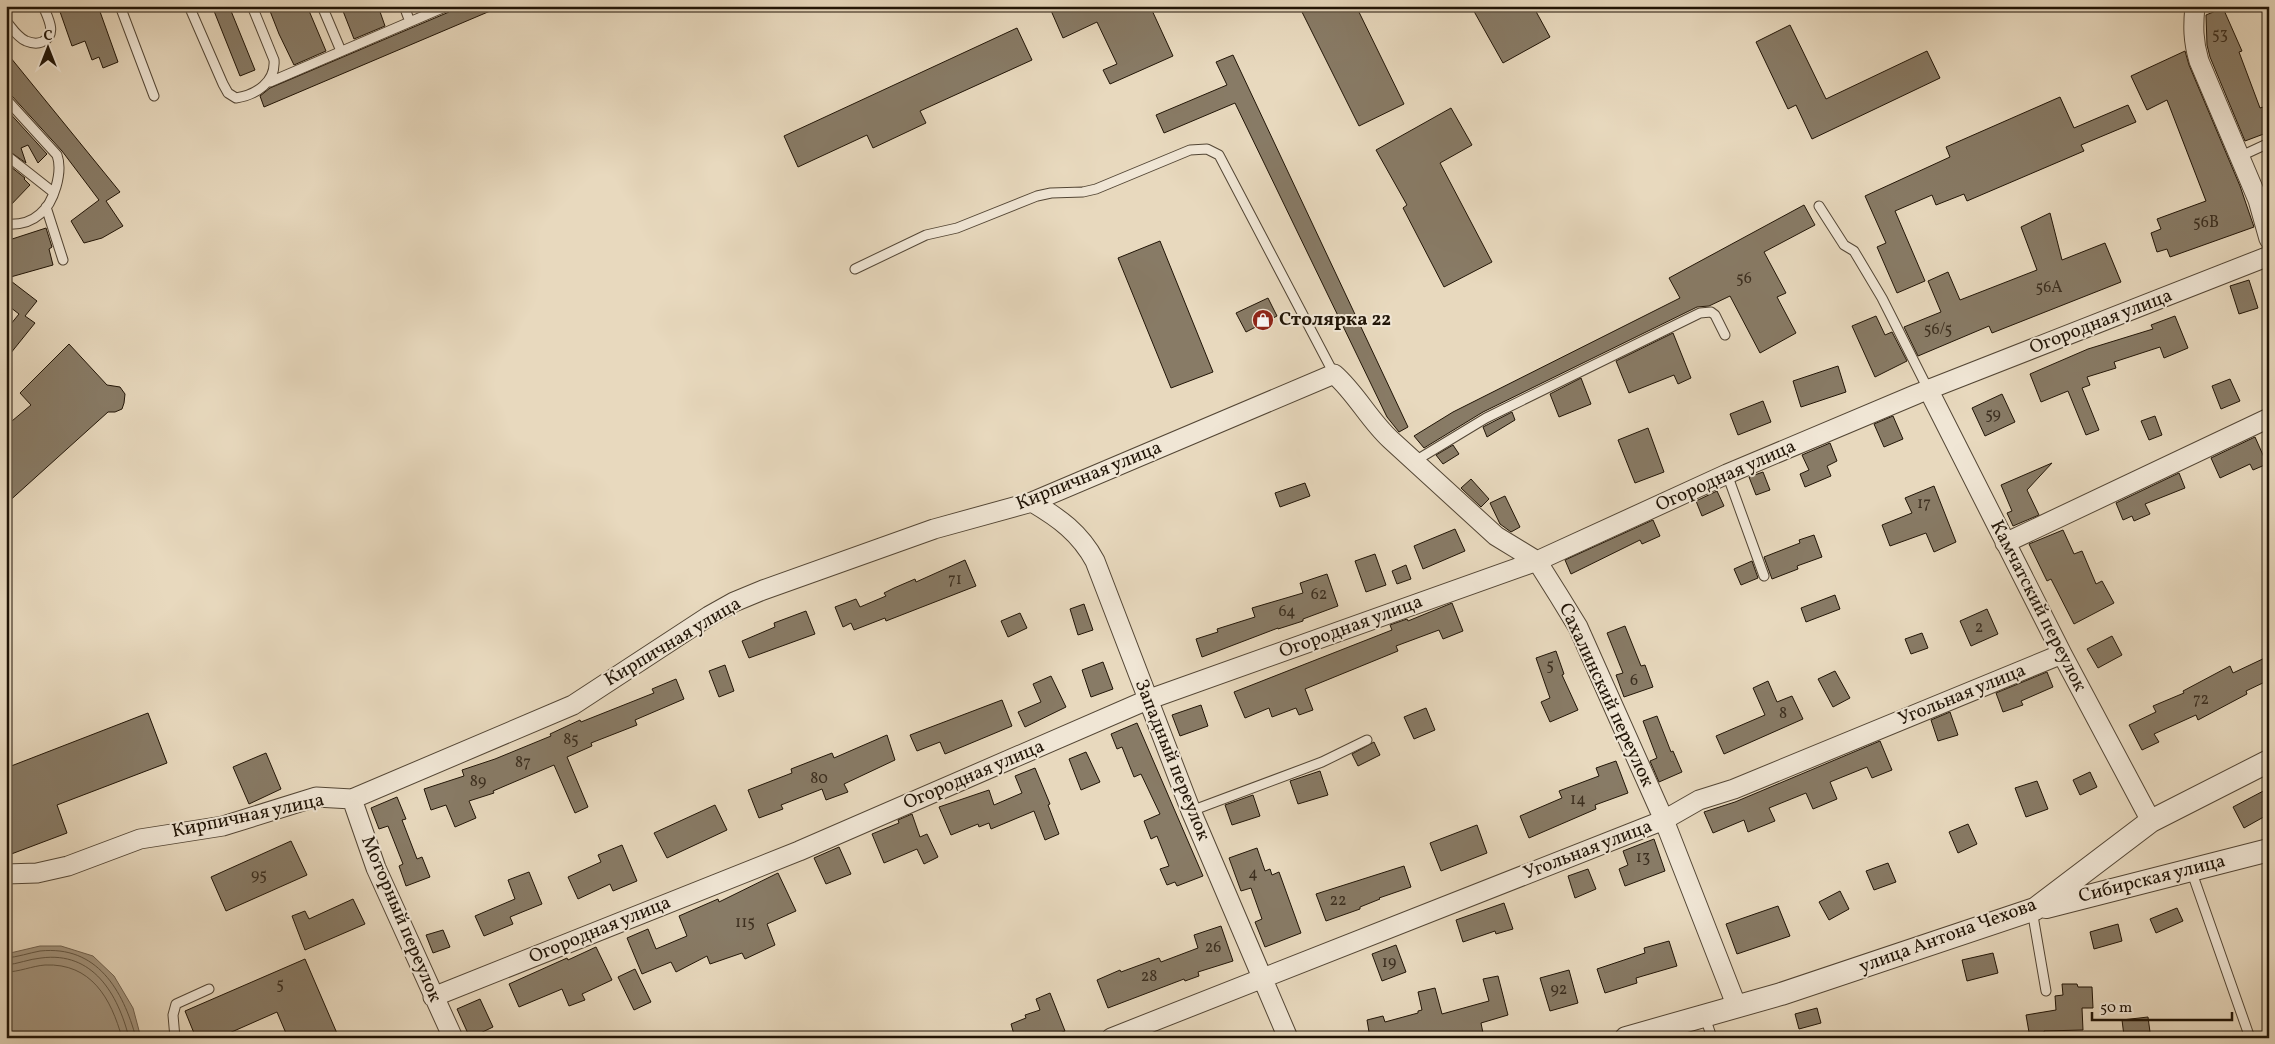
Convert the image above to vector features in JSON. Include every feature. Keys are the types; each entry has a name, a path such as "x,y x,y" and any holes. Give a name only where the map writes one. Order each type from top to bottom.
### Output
{"street":[{"path":"2195,6 2193,34 2199,61 2241,156 2258,200 2269,239"},
{"name":"Огородная улица","path":"433,997 800,850 1147,700 1537,561 1727,474 1928,389 2269,256"},
{"name":"Сахалинский переулок","path":"1334,374 1344,382 1379,429 1496,536 1537,561 1578,627 1664,820 1737,1007"},
{"name":"Кирпичная улица","path":"6,874 38,873 68,866 140,839 223,826 316,797 352,799 573,705 734,602 762,590 934,529 1032,502 1334,374"},
{"name":"Камчатский переулок","path":"1928,389 2062,654 2151,821"},
{"path":"2006,543 2269,418"},
{"name":"Западный переулок","path":"1032,502 1061,519 1087,546 1095,561 1191,811 1288,1038"},
{"name":"Угольная улица","path":"1111,1038 1664,820 1714,794 1734,789 2062,654"},
{"name":"улица Антона Чехова","path":"1626,1038 1737,1007 2033,910 2151,821 2269,761"},
{"name":"Моторный переулок","path":"352,799 376,868 452,1038"},
{"name":"Сибирская улица","path":"2033,910 2269,850"}],"lane":[{"path":"6,21 17,35 26,41 40,43 49,38 51,33 43,6"},
{"path":"120,6 154,96"},
{"path":"189,6 223,84 228,92 236,98 243,97 270,82 447,6"},
{"path":"252,6 274,60 270,82"},
{"path":"322,6 342,51"},
{"path":"404,6 410,22"},
{"path":"6,99 57,155 60,163 53,192 46,207 40,214 30,220 13,225 6,224"},
{"path":"2241,156 2269,143"},
{"path":"855,269 926,235 957,228 1020,202 1051,193 1083,192 1096,189 1190,150 1207,148 1219,155 1334,374"},
{"path":"6,155 53,192"},
{"path":"1819,206 1844,245 1854,252 1882,298 1928,389"},
{"path":"46,207 63,260"},
{"path":"1415,461 1486,418 1700,313 1711,312 1715,315 1725,335"},
{"path":"1727,474 1764,576"},
{"path":"1191,811 1322,762 1367,740"},
{"path":"2191,870 2250,1038"},
{"path":"2033,910 2046,991"},
{"path":"175,1038 173,1015 176,1004 209,989"},
{"path":"1705,1017 1712,1038"}],"water":[{"path":"40,946 61,946 93,956 114,976 133,1008 141,1038 6,1038 6,954"}],"building":[{"path":"58,6 98,6 118,62 103,68 99,57 92,60 85,41 72,46"},
{"path":"212,6 229,6 255,70 240,76"},
{"path":"268,6 307,6 326,51 294,65"},
{"path":"341,6 378,6 385,26 354,39"},
{"path":"453,6 502,6 264,107 260,96 270,88 449,12"},
{"path":"1049,6 1150,6 1173,56 1110,84 1103,70 1117,64 1097,22 1063,38"},
{"path":"1299,6 1356,6 1404,104 1359,126"},
{"path":"1471,6 1533,6 1550,37 1503,63"},
{"path":"2223,8 2242,51 2239,52 2260,108 2263,107 2269,121 2269,132 2245,141 2210,57 2207,45 2206,15"},
{"path":"1790,25 1826,99 1927,51 1940,78 1812,139 1796,105 1788,109 1756,42"},
{"path":"1017,28 1032,60 920,111 926,123 873,148 867,135 798,167 784,136"},
{"path":"2185,51 2189,65 2240,186 2254,227 2170,257 2167,249 2157,252 2151,233 2161,229 2157,219 2206,201 2167,100 2147,110 2131,76"},
{"path":"6,52 120,192 106,201 123,226 102,238 84,243 71,221 99,200 62,151 11,95 6,93"},
{"path":"1233,55 1408,427 1399,432 1387,417 1235,103 1164,133 1156,115 1227,85 1216,62"},
{"path":"2060,97 2074,128 2128,105 2136,122 2081,145 2084,151 1967,201 1964,194 1936,205 1932,195 1895,211 1925,281 1897,293 1877,247 1886,243 1865,196 1950,157 1946,147"},
{"path":"1451,108 1472,145 1440,163 1492,262 1444,287 1403,208 1407,205 1376,150"},
{"path":"6,109 47,154 38,163 28,145 21,148 26,163 6,149"},
{"path":"6,163 25,178 30,185 6,210"},
{"path":"1804,205 1815,225 1764,252 1786,293 1777,297 1796,333 1760,353 1730,296 1709,306 1697,307 1483,412 1424,448 1414,436 1453,412 1680,298 1669,278"},
{"path":"2050,213 2062,260 2105,243 2121,282 1992,333 1989,326 1918,356 1904,327 1941,312 1928,281 1948,272 1960,300 2037,270 2021,227"},
{"path":"46,228 52,247 49,249 53,265 7,278 37,301 25,316 35,323 6,359 6,330 19,314 6,304 6,241"},
{"path":"1160,241 1213,372 1171,388 1118,258"},
{"path":"2249,280 2258,308 2239,314 2230,286"},
{"path":"1268,298 1277,316 1246,332 1236,313"},
{"path":"1876,316 1885,335 1892,332 1907,361 1875,377 1852,326"},
{"path":"2175,316 2188,348 2164,358 2160,347 2114,362 2116,368 2087,377 2090,385 2082,388 2099,430 2086,435 2068,391 2041,402 2030,374 2088,349 2153,329 2151,325"},
{"path":"1673,333 1691,378 1678,384 1674,375 1629,393 1616,361"},
{"path":"69,344 107,385 120,387 125,394 122,409 108,412 6,504 6,426 31,405 20,393"},
{"path":"1838,366 1846,392 1801,407 1793,381"},
{"path":"1581,378 1591,404 1559,417 1550,394"},
{"path":"2230,379 2240,401 2221,409 2212,386"},
{"path":"2002,394 2015,422 1985,436 1972,408"},
{"path":"1763,401 1771,422 1738,435 1730,414"},
{"path":"1512,412 1515,420 1487,437 1483,427"},
{"path":"1893,416 1903,439 1884,447 1874,424"},
{"path":"2155,416 2162,435 2149,440 2141,421"},
{"path":"1648,428 1664,472 1635,483 1618,440"},
{"path":"2255,437 2267,464 2253,470 2250,464 2220,478 2211,458"},
{"path":"1830,443 1837,461 1827,466 1831,476 1805,487 1800,474 1809,470 1802,455"},
{"path":"1453,445 1459,454 1443,464 1436,455"},
{"path":"2052,463 2027,490 2039,515 2013,526 2007,513 2012,511 2001,485"},
{"path":"1763,472 1770,490 1756,495 1749,477"},
{"path":"2179,473 2185,488 2145,504 2150,514 2134,521 2132,516 2123,520 2116,503"},
{"path":"1471,479 1489,499 1481,507 1461,488"},
{"path":"1305,483 1310,496 1280,507 1275,493"},
{"path":"1934,486 1956,542 1934,552 1926,533 1890,546 1882,525 1912,513 1905,498"},
{"path":"1717,491 1724,506 1702,516 1696,501"},
{"path":"1505,496 1520,527 1511,532 1500,524 1490,503"},
{"path":"1653,520 1660,536 1642,544 1640,540 1571,574 1565,560"},
{"path":"1455,529 1465,551 1423,569 1414,546"},
{"path":"2063,530 2074,554 2082,551 2096,584 2102,581 2114,603 2074,624 2051,579 2047,581 2029,544"},
{"path":"1814,535 1822,557 1797,566 1798,569 1772,579 1764,557 1800,543 1799,540"},
{"path":"1375,554 1386,585 1366,592 1355,561"},
{"path":"965,560 976,586 886,621 885,618 854,630 851,623 843,627 835,607 856,599 860,607 886,596 884,593 894,588 915,579 916,582"},
{"path":"1752,561 1758,578 1741,585 1734,569"},
{"path":"1406,565 1411,579 1397,584 1392,571"},
{"path":"1327,574 1338,606 1303,619 1303,621 1278,628 1202,657 1196,639 1218,632 1217,629 1255,617 1252,608 1303,593 1300,583"},
{"path":"1835,595 1840,609 1806,622 1801,608"},
{"path":"1452,603 1463,631 1443,639 1439,630 1396,646 1398,651 1305,689 1313,710 1299,715 1296,708 1272,717 1269,708 1245,718 1234,692 1392,630 1390,625 1407,619 1408,621"},
{"path":"1084,604 1093,630 1078,635 1070,609"},
{"path":"1987,609 1998,634 1971,646 1960,621"},
{"path":"806,611 815,634 749,658 742,641 775,627 774,623"},
{"path":"1020,613 1027,628 1008,637 1001,621"},
{"path":"1625,626 1641,666 1645,665 1653,687 1624,697 1616,675 1623,673 1607,633"},
{"path":"1922,633 1928,648 1911,654 1905,639"},
{"path":"2112,636 2122,655 2098,668 2087,649"},
{"path":"1556,651 1564,674 1562,675 1578,710 1550,722 1541,702 1550,698 1536,658"},
{"path":"2269,656 2269,680 2246,691 2247,694 2198,720 2196,715 2154,734 2159,742 2142,750 2129,725 2156,712 2153,706 2184,693 2183,691 2230,666 2233,673"},
{"path":"1103,662 1113,689 1091,697 1082,670"},
{"path":"725,665 734,691 719,697 709,671"},
{"path":"1835,671 1850,698 1833,707 1818,679"},
{"path":"2047,672 2053,687 2021,701 2023,705 2003,712 1996,693"},
{"path":"1051,676 1066,707 1025,727 1018,712 1041,702 1033,684"},
{"path":"676,679 684,699 635,720 637,725 591,743 592,746 567,757 588,807 575,813 554,765 493,791 494,793 469,801 476,818 455,827 446,805 431,810 424,789 464,776 462,770 495,759 551,736 550,734 580,720 581,722 654,693 652,689"},
{"path":"1768,681 1777,702 1792,696 1803,719 1724,754 1716,736 1765,715 1753,688"},
{"path":"1002,700 1012,726 945,754 940,742 917,751 910,735"},
{"path":"1201,705 1208,726 1180,736 1172,715"},
{"path":"1426,708 1435,730 1414,739 1404,717"},
{"path":"1950,712 1958,735 1938,741 1931,720"},
{"path":"148,713 167,763 57,805 67,833 6,856 6,768"},
{"path":"1657,716 1671,752 1673,751 1682,772 1659,782 1650,761 1657,758 1643,721"},
{"path":"1137,723 1203,876 1177,886 1175,882 1167,885 1160,869 1169,866 1157,836 1151,839 1144,821 1160,814 1141,774 1134,777 1122,747 1117,749 1111,734"},
{"path":"887,735 895,760 844,784 848,792 826,800 822,789 781,805 783,809 759,818 748,790 792,773 791,769 832,753 834,758"},
{"path":"1880,741 1892,770 1872,778 1867,767 1830,782 1837,799 1813,809 1806,793 1769,808 1775,821 1748,832 1744,820 1713,833 1704,812 1735,802"},
{"path":"1374,742 1380,755 1358,766 1352,754"},
{"path":"1086,752 1100,782 1081,790 1069,759"},
{"path":"266,753 281,789 249,804 233,767"},
{"path":"1616,761 1628,793 1595,805 1596,809 1529,838 1520,816 1562,798 1559,791 1599,776 1596,768"},
{"path":"1035,768 1050,804 1048,805 1059,834 1045,840 1034,811 991,829 989,823 979,827 978,824 951,835 939,807 989,790 994,805 1022,793 1015,776"},
{"path":"1320,771 1328,795 1298,804 1290,781"},
{"path":"2090,772 2097,787 2080,795 2073,780"},
{"path":"2037,781 2048,809 2026,817 2015,788"},
{"path":"2269,788 2269,814 2244,828 2233,807"},
{"path":"1253,795 1260,816 1232,825 1225,805"},
{"path":"397,797 406,819 402,820 417,859 422,857 430,877 406,886 399,866 403,864 388,826 379,829 371,808"},
{"path":"715,805 727,830 667,858 654,833"},
{"path":"912,814 920,837 927,834 938,857 924,864 917,849 884,863 872,834 899,823 898,820"},
{"path":"1968,824 1977,844 1958,853 1949,832"},
{"path":"1477,825 1487,853 1441,871 1430,843"},
{"path":"1654,839 1665,871 1625,886 1619,869 1628,865 1623,851"},
{"path":"291,841 307,875 226,911 211,877"},
{"path":"622,845 637,881 613,891 610,884 578,899 568,877 601,862 598,855"},
{"path":"839,847 851,874 826,884 814,858"},
{"path":"1257,848 1265,871 1270,869 1272,875 1279,872 1301,933 1265,947 1255,922 1262,919 1251,888 1241,891 1229,858"},
{"path":"1888,863 1896,882 1874,890 1866,871"},
{"path":"1404,866 1411,887 1379,898 1360,907 1360,909 1326,921 1316,894"},
{"path":"1588,869 1596,889 1575,898 1568,876"},
{"path":"529,872 542,904 510,917 513,924 484,936 475,916 515,899 508,880"},
{"path":"778,873 796,911 767,924 775,945 745,959 742,953 710,964 707,956 676,972 671,962 642,974 627,938 648,929 656,949 687,936 679,916 718,899 719,902"},
{"path":"1840,891 1849,909 1829,920 1819,902"},
{"path":"353,899 365,924 305,950 292,916 305,911 309,919"},
{"path":"1504,903 1513,929 1496,934 1495,931 1463,942 1456,920"},
{"path":"1778,906 1790,936 1737,954 1726,924"},
{"path":"2177,908 2183,921 2156,933 2150,919"},
{"path":"2118,924 2122,941 2094,949 2090,932"},
{"path":"1221,926 1233,961 1198,972 1199,976 1185,981 1184,979 1108,1008 1097,980 1120,970 1121,972 1159,958 1161,962 1198,948 1194,935"},
{"path":"443,930 450,947 433,953 426,935"},
{"path":"1669,941 1677,966 1636,978 1637,983 1605,993 1597,969 1645,953 1644,948"},
{"path":"1396,945 1406,972 1382,981 1372,954"},
{"path":"596,947 612,980 582,994 585,1000 569,1006 562,989 519,1007 509,984"},
{"path":"1993,953 1998,973 1967,981 1962,960"},
{"path":"305,959 339,1038 288,1038 277,1012 218,1038 196,1038 185,1011"},
{"path":"635,969 651,1002 634,1010 618,977"},
{"path":"1569,970 1578,1003 1550,1011 1540,978"},
{"path":"1498,976 1508,1015 1481,1023 1484,1038 1370,1038 1367,1020 1383,1016 1385,1022 1418,1013 1418,1011 1422,1010 1418,992 1435,988 1442,1014 1489,1001 1483,979"},
{"path":"2062,984 2092,987 2093,1008 2082,1008 2083,1030 2044,1031 2045,1038 2030,1038 2026,1015 2056,1010 2055,996 2063,995"},
{"path":"1050,993 1065,1031 1047,1038 1015,1038 1011,1024 1026,1018 1025,1015 1040,1010 1036,999"},
{"path":"480,999 493,1027 470,1038 457,1009"},
{"path":"1817,1008 1821,1023 1799,1029 1795,1014"},
{"path":"2148,1017 2150,1032 2124,1036 2122,1020"}],"place":[{"name":"Столярка 22","path":"1263,320"}]}
